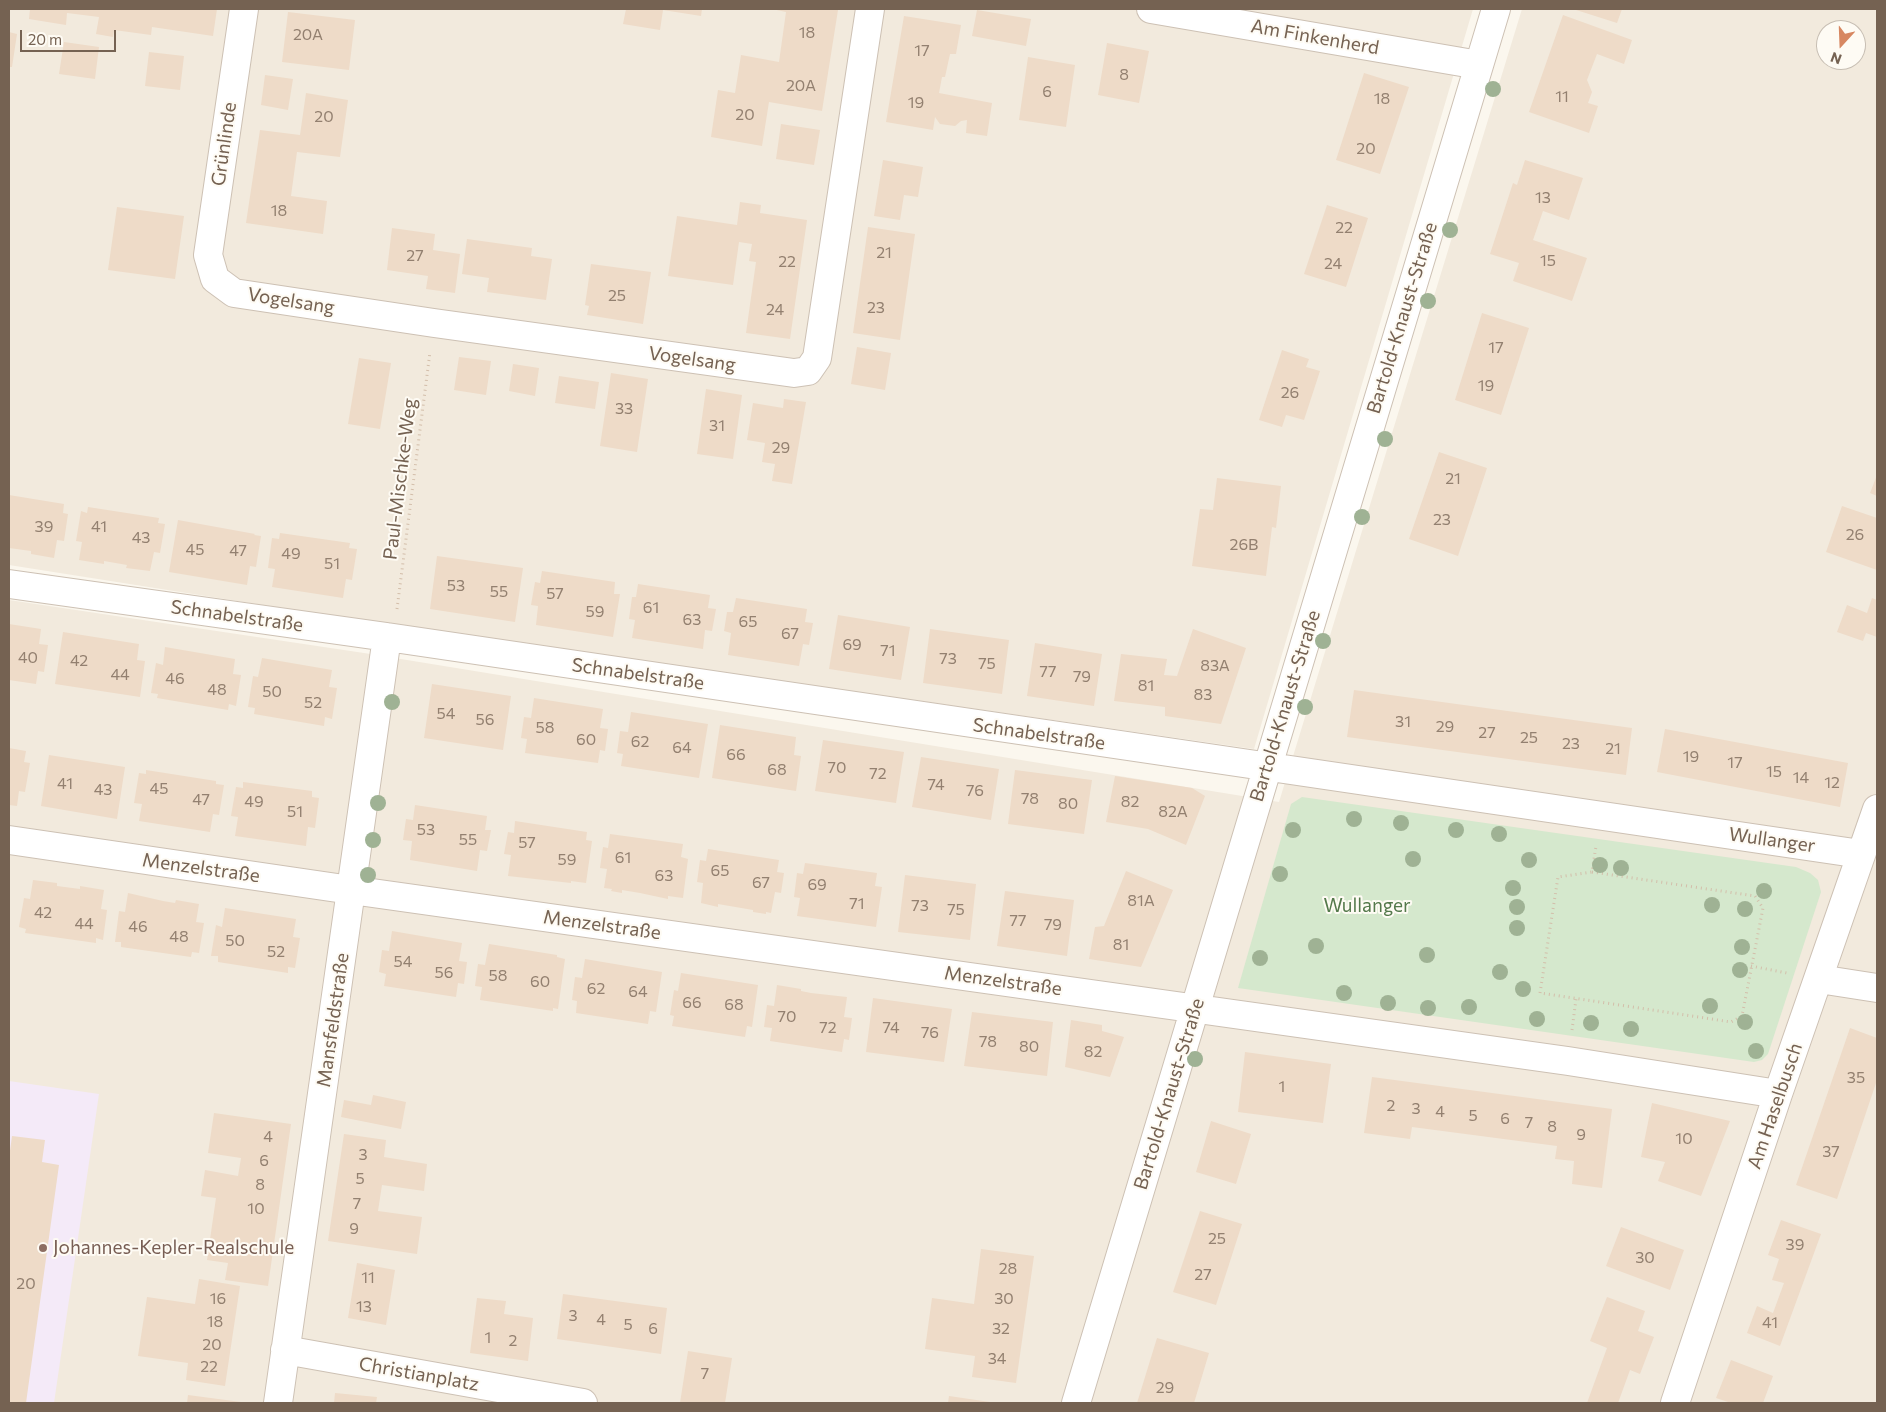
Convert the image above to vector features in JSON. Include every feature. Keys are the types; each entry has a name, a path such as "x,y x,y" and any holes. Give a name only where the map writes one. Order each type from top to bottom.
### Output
{"street":[{"name":"Grünlinde","path":"215,279 208,255 244,9"},
{"name":"Vogelsang","path":"215,279 234,293 794,373 808,371 817,358 870,9"},
{"name":"Am Finkenherd","path":"1151,9 1479,65"},
{"name":"Bartold-Knaust-Straße","path":"1076,1403 1496,9"},
{"name":"Schnabelstraße","path":"9,584 387,637 1266,768"},
{"name":"Mansfeldstraße","path":"278,1403 387,637"},
{"name":"Wullanger","path":"1266,768 1861,854"},
{"name":"Am Haselbusch","path":"1675,1403 1778,1094 1877,809"},
{"name":"Menzelstraße","path":"9,840 351,890 1195,1007"},
{"path":"1819,979 1877,988"},
{"path":"1195,1007 1568,1060 1778,1094"},
{"name":"Christianplatz","path":"285,1350 583,1403"}],"path":[{"name":"Paul-Mischke-Weg","path":"387,637 396,618 434,323"},
{"path":"1592,872 1600,815"},
{"path":"1592,872 1755,896 1763,908 1742,1016 1731,1022 1540,993 1558,877 1592,872"},
{"path":"1751,966 1783,973"}],"shaded area":[{"path":"9,9 1473,9 1254,749 377,623 9,565"},
{"path":"1522,9 1877,9 1877,1403 9,1403 9,600 364,653 1279,802"},
{"name":"Johannes-Kepler-Realschule","path":"9,1081 99,1094 54,1403 9,1403"}],"green space":[{"path":"1302,797 1796,867 1810,873 1818,880 1821,892 1768,1054 1762,1060 1754,1062 1238,988 1291,804"}],"building":[{"path":"30,9 217,9 213,36 152,27 151,35 114,30 113,37 96,34 99,17 67,13 66,25 29,19"},
{"path":"626,9 702,9 701,16 663,10 660,30 623,24"},
{"path":"772,9 838,10 822,111 769,102 762,146 711,137 718,90 735,93 741,55 779,62 786,12"},
{"path":"1573,9 1622,9 1617,23"},
{"path":"977,10 1031,19 1026,46 972,36"},
{"path":"288,12 355,20 349,70 282,62"},
{"path":"1563,15 1632,40 1624,64 1597,54 1587,80 1592,92 1588,103 1598,106 1589,133 1529,112"},
{"path":"904,16 961,25 956,54 950,54 939,93 992,103 987,136 966,133 967,120 961,121 955,126 940,124 935,117 933,130 886,122"},
{"path":"9,32 17,34 12,67 9,67"},
{"path":"64,42 99,47 95,79 59,74"},
{"path":"1107,43 1149,51 1139,103 1098,95"},
{"path":"149,52 184,56 180,90 145,86"},
{"path":"1028,57 1075,65 1066,127 1019,120"},
{"path":"1364,73 1409,87 1380,174 1336,160"},
{"path":"265,75 293,79 288,110 261,105"},
{"path":"306,93 348,100 340,157 297,152 291,196 327,201 323,234 246,223 260,130 300,135"},
{"path":"781,124 820,130 814,165 776,159"},
{"path":"883,160 923,167 918,197 904,195 900,220 874,216"},
{"path":"1525,160 1583,178 1569,220 1543,211 1533,240 1587,258 1572,301 1513,281 1519,263 1490,254 1513,183 1517,185"},
{"path":"740,202 761,205 760,213 807,220 790,339 746,333 756,262 749,261 752,244 739,242 733,285 668,276 677,216 737,225"},
{"path":"1327,205 1368,218 1346,287 1304,274"},
{"path":"117,207 184,216 175,279 108,270"},
{"path":"868,227 915,234 900,340 853,333"},
{"path":"392,228 435,234 433,250 460,254 455,293 426,289 428,276 387,270"},
{"path":"467,239 532,248 531,256 552,259 546,300 487,292 489,278 462,274"},
{"path":"591,264 651,272 643,324 587,315 589,306 585,305"},
{"path":"1482,313 1529,328 1501,415 1455,400"},
{"path":"857,347 891,353 885,390 851,384"},
{"path":"1282,350 1309,359 1306,367 1320,371 1304,420 1286,415 1282,427 1259,420"},
{"path":"459,357 491,361 486,395 454,390"},
{"path":"359,358 391,363 380,429 348,424"},
{"path":"513,364 539,368 535,396 509,391"},
{"path":"611,373 648,379 637,452 600,446"},
{"path":"559,376 599,382 595,409 555,403"},
{"path":"706,389 742,395 733,459 697,454"},
{"path":"784,399 806,402 792,484 772,481 775,464 762,462 765,443 747,440 753,403 783,408"},
{"path":"1439,452 1487,468 1458,556 1409,539"},
{"path":"1877,475 1877,496 1870,493"},
{"path":"1217,478 1281,486 1276,528 1272,527 1266,576 1192,566 1200,509 1213,510"},
{"path":"9,495 64,504 63,513 68,514 64,541 57,540 54,558 31,554 31,551 9,548"},
{"path":"1842,506 1877,518 1877,570 1826,552"},
{"path":"88,507 159,518 158,523 165,524 160,553 154,552 150,571 126,568 127,565 104,561 104,564 79,560 82,542 76,541 81,511 87,513"},
{"path":"178,520 261,536 256,567 250,566 247,585 169,572"},
{"path":"280,533 350,543 349,548 357,549 352,580 346,579 343,598 272,587 275,569 268,568 272,538 279,539"},
{"path":"437,556 523,568 515,622 430,609"},
{"path":"542,571 615,582 614,594 620,594 613,637 536,625 538,606 531,605 535,582 540,583"},
{"path":"638,584 710,595 708,608 716,609 712,631 705,630 703,649 632,638 635,620 629,619 632,597 636,597"},
{"path":"736,598 807,609 805,622 813,623 809,645 803,644 799,666 728,655 731,633 724,631 727,612 733,612"},
{"path":"1872,598 1877,600 1877,637 1866,633 1863,641 1837,632 1847,605 1867,613"},
{"path":"838,615 910,627 901,680 829,669"},
{"path":"9,624 41,629 39,644 48,645 44,672 38,671 36,684 9,680"},
{"path":"930,629 1009,640 1002,694 923,683"},
{"path":"1193,629 1246,648 1221,724 1165,716 1165,707 1114,701 1121,654 1167,659 1164,675 1177,676"},
{"path":"63,632 139,644 137,660 145,661 140,697 55,684"},
{"path":"1035,643 1102,654 1094,706 1027,696"},
{"path":"165,647 235,659 233,674 241,675 236,706 229,704 228,710 157,698 158,694 151,693 156,663 163,665"},
{"path":"262,658 332,670 329,687 337,688 332,719 325,717 324,726 254,714 255,708 248,707 253,676 258,677"},
{"path":"432,684 511,696 503,750 424,738"},
{"path":"1354,690 1632,728 1626,775 1347,737"},
{"path":"534,698 603,709 600,728 608,729 605,751 600,750 598,763 525,753 527,739 521,738 524,717 531,718"},
{"path":"631,712 708,724 699,778 621,766 623,754 617,753 620,731 628,732"},
{"path":"720,725 796,737 794,755 801,756 796,791 712,778"},
{"path":"1665,729 1848,763 1840,807 1657,772"},
{"path":"823,740 904,752 896,803 815,791"},
{"path":"9,748 26,751 24,762 30,763 25,792 19,791 17,806 9,805"},
{"path":"49,755 125,767 117,819 41,806"},
{"path":"921,757 999,769 991,820 912,807"},
{"path":"146,770 216,781 216,784 224,785 219,815 213,814 210,832 139,821 142,804 134,803 139,773 146,774"},
{"path":"1015,770 1092,780 1084,834 1008,824"},
{"path":"1115,776 1192,788 1205,796 1186,845 1148,829 1106,822"},
{"path":"243,782 312,791 312,797 319,798 315,828 308,827 306,846 235,836 238,817 231,816 236,787 243,788"},
{"path":"415,805 487,816 485,830 491,830 487,851 480,850 477,871 410,860 412,841 403,840 406,819 413,820"},
{"path":"515,821 587,832 586,840 592,841 586,883 508,876 511,855 504,854 508,832 514,833"},
{"path":"610,834 683,844 681,857 688,859 683,898 668,896 668,899 622,890 622,893 604,888 607,869 600,868 603,847 608,848"},
{"path":"708,849 779,860 777,872 784,873 781,893 775,892 771,913 766,912 766,914 718,904 718,907 701,903 703,883 697,882 700,860 706,861"},
{"path":"805,863 877,873 875,886 882,887 876,927 797,916 800,898 794,897 797,873 803,874"},
{"path":"1126,871 1173,890 1141,967 1089,959 1095,927 1104,926"},
{"path":"905,875 976,884 970,940 898,932"},
{"path":"33,880 57,883 57,886 80,889 80,886 104,890 101,909 107,910 103,940 96,938 96,943 25,933 26,929 19,927 24,898 30,899"},
{"path":"1005,891 1074,900 1067,956 997,946"},
{"path":"128,893 175,903 176,900 199,904 196,922 204,923 199,953 192,952 191,957 121,947 121,942 115,942 119,911 125,912"},
{"path":"225,908 296,919 293,937 300,938 295,968 288,967 288,973 218,962 218,956 211,956 216,925 222,927"},
{"path":"392,931 462,943 459,961 467,962 464,984 458,983 456,997 384,986 386,974 379,972 382,950 389,951"},
{"path":"489,944 557,955 557,957 565,959 558,1009 553,1008 553,1011 480,1000 482,987 475,986 478,964 485,965"},
{"path":"585,959 662,972 656,1012 650,1011 648,1024 576,1013 577,1001 572,1000 575,977 582,978"},
{"path":"681,973 758,985 752,1027 747,1026 745,1037 672,1026 674,1016 670,1015 674,990 678,991"},
{"path":"777,985 801,989 801,991 811,993 847,997 844,1017 852,1018 849,1040 844,1039 842,1052 770,1041 772,1028 764,1027 767,1005 774,1006"},
{"path":"873,998 952,1009 944,1062 866,1052"},
{"path":"972,1012 1053,1022 1047,1076 964,1066"},
{"path":"1071,1020 1102,1025 1102,1031 1124,1037 1110,1077 1065,1067"},
{"path":"1850,1028 1877,1038 1877,1080 1837,1199 1796,1185"},
{"path":"1245,1052 1331,1064 1323,1123 1238,1112"},
{"path":"1372,1077 1612,1109 1602,1188 1572,1184 1574,1161 1555,1159 1557,1146 1412,1127 1410,1139 1364,1133"},
{"path":"373,1095 406,1102 401,1129 341,1117 344,1100 371,1105"},
{"path":"1652,1103 1730,1121 1701,1196 1658,1181 1665,1162 1641,1157"},
{"path":"214,1113 291,1124 268,1286 225,1280 228,1263 207,1260 216,1198 201,1196 205,1170 238,1176 241,1158 208,1153"},
{"path":"1211,1121 1251,1134 1236,1184 1196,1172"},
{"path":"344,1134 386,1140 384,1157 427,1164 424,1191 382,1185 378,1211 422,1217 417,1254 328,1241"},
{"name":"Johannes-Kepler-Realschule","path":"12,1136 45,1140 42,1162 59,1165 26,1403 9,1403 9,1158"},
{"path":"1200,1211 1242,1224 1216,1305 1173,1292"},
{"path":"1781,1220 1821,1234 1780,1346 1747,1333 1757,1306 1773,1313 1784,1283 1772,1280 1779,1259 1768,1255"},
{"path":"1621,1227 1684,1250 1670,1290 1606,1266"},
{"path":"981,1249 1034,1256 1016,1383 972,1377 975,1356 925,1349 932,1298 974,1304"},
{"path":"357,1263 395,1270 386,1325 348,1318"},
{"path":"199,1279 240,1286 225,1386 186,1380 188,1363 138,1356 147,1297 195,1304"},
{"path":"563,1294 667,1308 661,1354 557,1339"},
{"path":"1607,1297 1645,1311 1638,1331 1654,1337 1640,1374 1630,1370 1618,1403 1587,1403 1607,1348 1590,1341"},
{"path":"477,1298 506,1301 504,1314 533,1318 528,1361 470,1353"},
{"path":"1157,1338 1209,1353 1194,1403 1137,1403"},
{"path":"688,1351 732,1358 725,1403 680,1403"},
{"path":"1731,1360 1773,1376 1763,1403 1731,1403 1716,1398"},
{"path":"335,1393 377,1397 376,1403 334,1403"},
{"path":"188,1395 241,1402 241,1403 187,1403"},
{"path":"949,1396 990,1402 990,1403 948,1403"}],"place":[{"name":"Johannes-Kepler-Realschule","path":"43,1248"}]}
